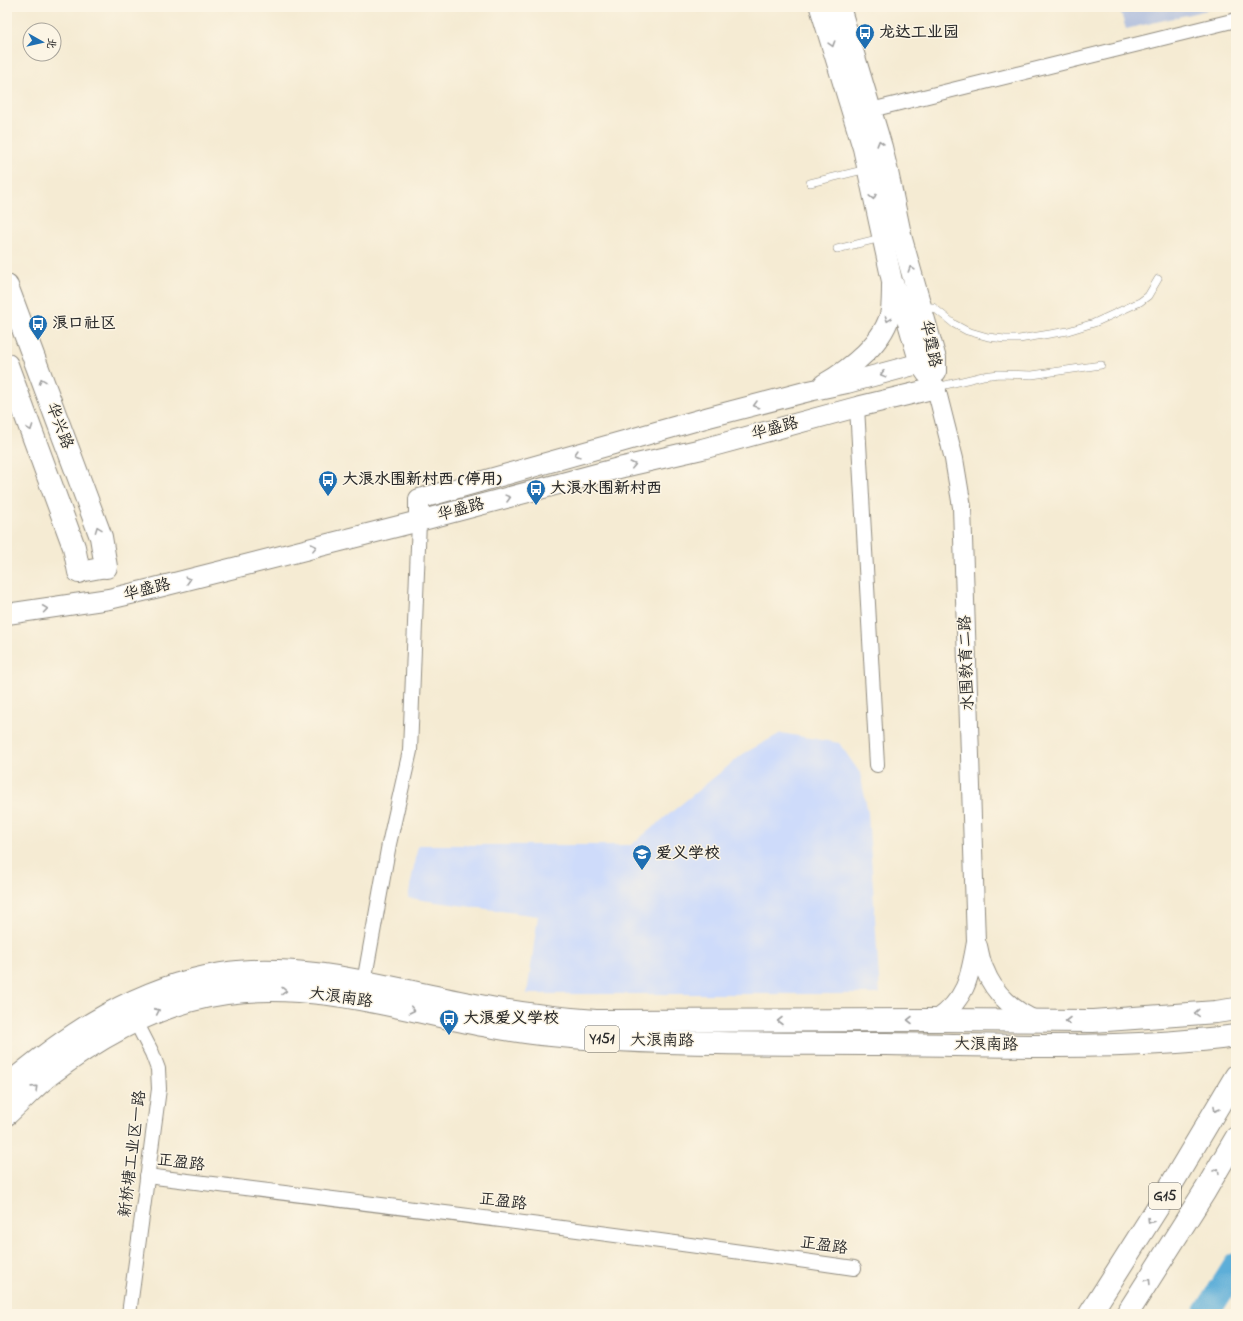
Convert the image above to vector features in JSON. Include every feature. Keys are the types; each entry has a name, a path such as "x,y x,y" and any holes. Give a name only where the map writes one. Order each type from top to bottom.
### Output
{"main road":[{"name":"华霆路","path":"820,7 863,148 892,281 928,362 936,388"},
{"name":"华霆路","path":"840,7 888,172 902,239 922,307 928,362"},
{"path":"809,391 826,383 852,364 880,337 891,310 892,281"},
{"name":"华兴路","path":"7,286 101,537 106,567"},
{"name":"华盛路","path":"419,521 419,499 809,391 847,383 928,362"},
{"name":"华兴路","path":"7,365 74,547 79,572"},
{"name":"华盛路","path":"7,614 126,595 936,388"},
{"path":"79,572 106,567"},
{"name":"大浪南路","path":"7,1114 52,1073 101,1040 131,1013 161,990 186,982 222,974 255,971 321,975 364,982 514,1013 596,1021 1093,1021 1216,1012 1236,1009"},
{"name":"大浪南路","path":"7,1086 35,1062 69,1037 131,1013 163,1008 226,993 256,990 318,993 372,1002 505,1029 539,1034 627,1041 1109,1046 1236,1036"},
{"path":"1131,1018 1132,1044"},
{"name":"G15","path":"1090,1314 1161,1202 1236,1076"},
{"name":"G15","path":"1127,1314 1236,1138"}],"street":[{"path":"871,110 1236,20"},
{"name":"水围教育二路","path":"936,388 954,459 962,507 976,942"},
{"path":"857,407 877,765"},
{"path":"364,982 389,844 410,750 419,521"},
{"path":"936,1020 952,1007 963,991 972,967 976,942"},
{"path":"976,942 985,970 992,985 1011,1006 1038,1021"},
{"name":"新桥塘工业区一路","path":"129,1314 159,1089 158,1069 152,1052 131,1013"},
{"name":"正盈路","path":"148,1176 677,1242 854,1268"}],"lane":[{"path":"810,183 867,169"},
{"path":"837,249 883,238"},
{"path":"922,307 933,307 954,324 978,335 1005,339 1019,339 1068,331 1094,323 1140,302 1148,296 1158,279"},
{"path":"936,388 983,376 998,374 1032,375 1101,365"}],"shaded area":[{"path":"1119,7 1220,7 1126,29"},
{"name":"爱义学校","path":"781,733 839,743 860,773 868,813 880,994 527,994 538,916 408,898 418,845 631,845 743,754"}],"waterway":[{"path":"1206,1314 1236,1266"}],"place":[{"name":"龙达工业园","path":"865,50"},
{"name":"浪口社区","path":"38,341"},
{"name":"大浪水围新村西 (停用)","path":"328,497"},
{"name":"大浪水围新村西","path":"536,506"},
{"name":"爱义学校","path":"642,871"},
{"name":"大浪爱义学校","path":"449,1036"}]}
